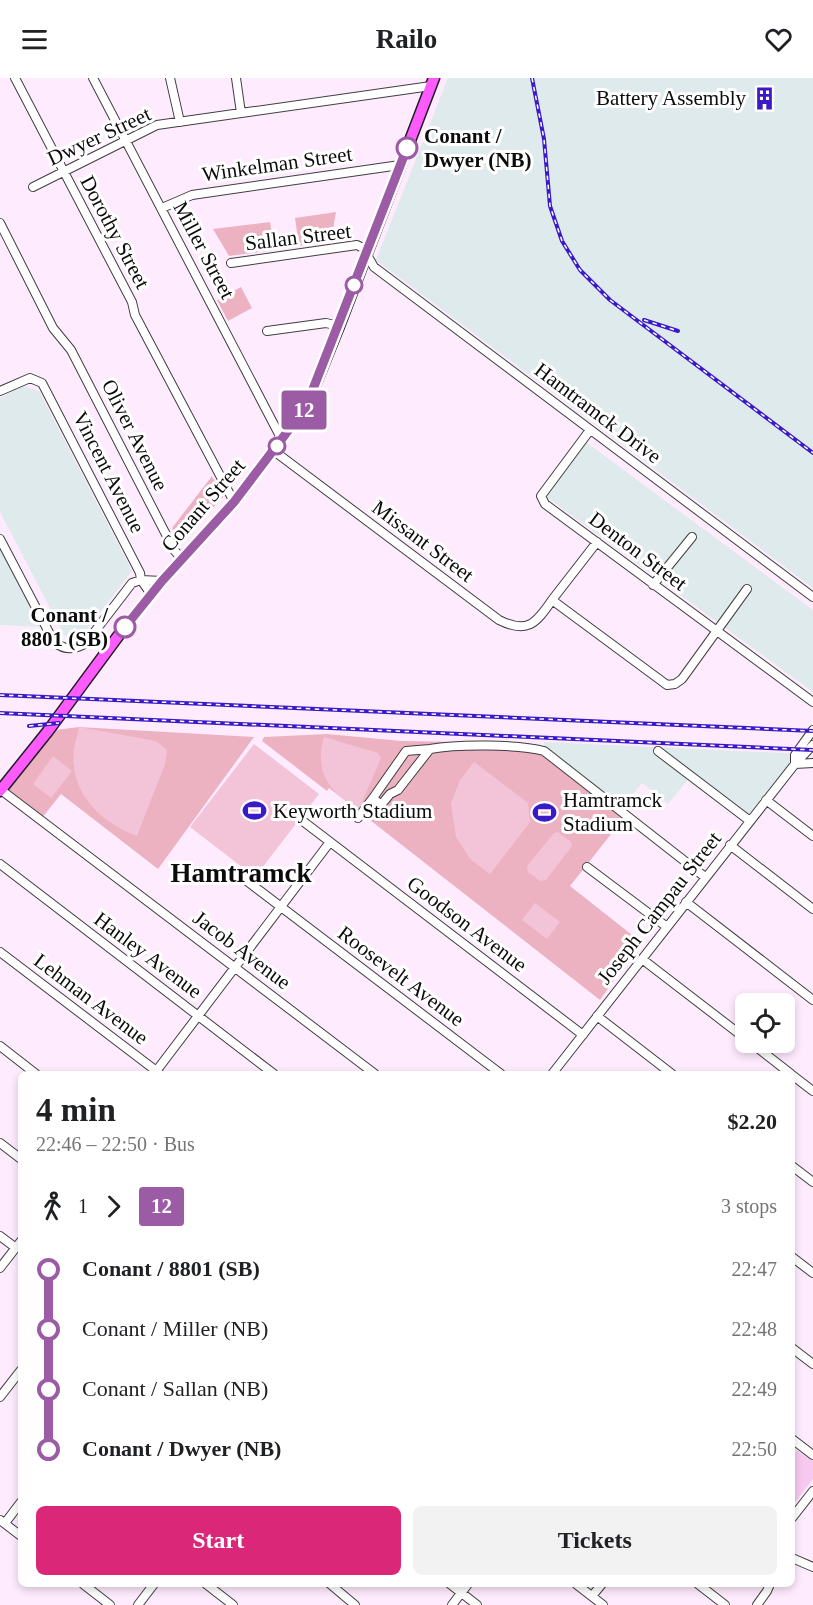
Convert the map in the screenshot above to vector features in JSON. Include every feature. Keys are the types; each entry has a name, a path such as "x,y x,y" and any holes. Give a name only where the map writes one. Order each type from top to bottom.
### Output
{"main road":[{"name":"Conant Street","path":"1,790 162,581 234,502 306,407 432,82"}],"street":[{"name":"Dorothy Street","path":"15,78 102,243 135,315 234,502"},
{"name":"Miller Street","path":"93,78 282,440"},
{"path":"170,78 180,122"},
{"path":"236,78 241,114"},
{"name":"Dwyer Street","path":"33,187 157,125 241,114 432,82"},
{"name":"Winkelman Street","path":"162,208 192,195 400,165"},
{"name":"Oliver Avenue","path":"0,223 53,329 71,350 169,541 182,559"},
{"name":"Sallan Street","path":"231,263 357,245 367,253"},
{"name":"Hamtramck Drive","path":"367,253 374,267 813,597"},
{"path":"267,331 326,323 339,326"},
{"name":"Vincent Avenue","path":"0,392 24,379 35,379 44,386 140,573 141,580 152,594"},
{"name":"Denton Street","path":"590,430 541,496 545,504 813,702"},
{"name":"Missant Street","path":"274,451 499,620 513,627 523,627 536,621 552,600"},
{"path":"653,585 692,537"},
{"path":"0,539 54,642 61,647 76,648 86,643 132,584 141,580 162,581"},
{"path":"597,542 552,600 667,685 675,684 681,679 747,590"},
{"name":"Joseph Campau Street","path":"795,764 795,755 813,730"},
{"name":"Joseph Campau Street","path":"555,1071 730,845 813,745"},
{"path":"358,818 406,751 448,747 530,747 544,751 705,877"},
{"path":"373,798 381,805 390,794 398,790 430,749"},
{"path":"658,751 750,821"},
{"path":"795,764 813,763"},
{"name":"Jacob Avenue","path":"1,790 371,1071"},
{"path":"766,800 813,836"},
{"name":"Goodson Avenue","path":"303,822 583,1035"},
{"path":"158,1071 330,842"},
{"path":"730,845 813,909"},
{"name":"Hanley Avenue","path":"0,864 270,1071"},
{"path":"587,867 667,927"},
{"name":"Roosevelt Avenue","path":"243,878 497,1071"},
{"path":"686,902 813,1000"},
{"name":"Lehman Avenue","path":"0,952 154,1071"},
{"path":"642,959 735,1031"},
{"path":"597,1016 668,1071"},
{"path":"0,1046 32,1071"},
{"path":"764,1053 787,1071"},
{"path":"795,1077 813,1091"},
{"path":"0,1143 18,1157"},
{"path":"795,1168 813,1182"},
{"path":"0,1236 18,1245 0,1268"},
{"path":"795,1259 813,1273"},
{"path":"795,1350 813,1364"},
{"path":"0,1396 18,1374"},
{"path":"795,1441 813,1455"},
{"path":"795,1514 813,1491"},
{"path":"18,1505 2,1521 18,1534"},
{"path":"795,1559 813,1567"},
{"path":"87,1587 110,1605"},
{"path":"138,1605 152,1587"},
{"path":"210,1587 233,1605"},
{"path":"341,1587 355,1605"},
{"path":"454,1587 477,1605"},
{"path":"452,1605 466,1587"},
{"path":"580,1587 603,1605"},
{"path":"592,1596 600,1587"},
{"path":"702,1587 725,1605"},
{"path":"757,1605 768,1587"}],"shaded area":[{"path":"448,78 813,78 813,588 376,260"},
{"path":"336,212 333,229 336,241 299,246 295,218"},
{"path":"270,222 275,250 229,256 213,229"},
{"path":"241,287 252,308 228,321 217,300"},
{"path":"22,386 39,391 132,571 83,635 75,639 64,635 0,512 0,398"},
{"path":"586,442 813,610 813,692 545,496"},
{"path":"212,476 223,497 182,540 178,540 172,528"},
{"path":"0,546 43,627 0,625"},
{"path":"79,727 254,737 158,869 61,794 41,819 1,790 48,731"},
{"path":"79,727 156,741 167,750 165,764 137,836 123,830 99,814 82,792 74,765 74,749"},
{"path":"327,734 402,741 529,743 623,819 570,886 641,942 600,1000 329,788 327,791 262,741 264,737"},
{"path":"324,737 378,753 381,758 359,809 339,796 326,780 321,761"},
{"path":"544,742 804,754 750,821 691,776 668,804 642,783 620,810 544,751"},
{"name":"Keyworth Stadium","path":"254,744 319,794 255,877 190,827"},
{"path":"53,756 72,771 51,798 33,784"},
{"path":"474,762 528,803 530,822 490,874 471,860 456,837 451,803 460,780"},
{"path":"558,832 571,842 572,846 546,880 540,881 528,872 527,866 554,833"},
{"path":"535,903 560,922 547,939 522,920"},
{"path":"795,1452 809,1458 813,1453 810,1459 813,1461 813,1479 795,1502"}],"railway":[{"path":"532,78 544,139 550,206 562,241 580,270 610,300 813,453"},
{"path":"644,320 678,331"},
{"path":"0,695 813,731"},
{"path":"0,713 813,750"},
{"path":"29,726 59,723"}],"bus line":[{"name":"12","path":"125,627 162,581 234,502 306,407 407,148"}],"place":[{"name":"Battery Assembly","path":"764,98"},
{"name":"Conant / Dwyer (NB)","path":"407,148"},
{"name":"Conant / 8801 (SB)","path":"125,627"},
{"name":"Keyworth Stadium","path":"255,811"},
{"name":"Hamtramck Stadium","path":"545,812"}],"district":[{"name":"Hamtramck","path":"241,873"}]}
